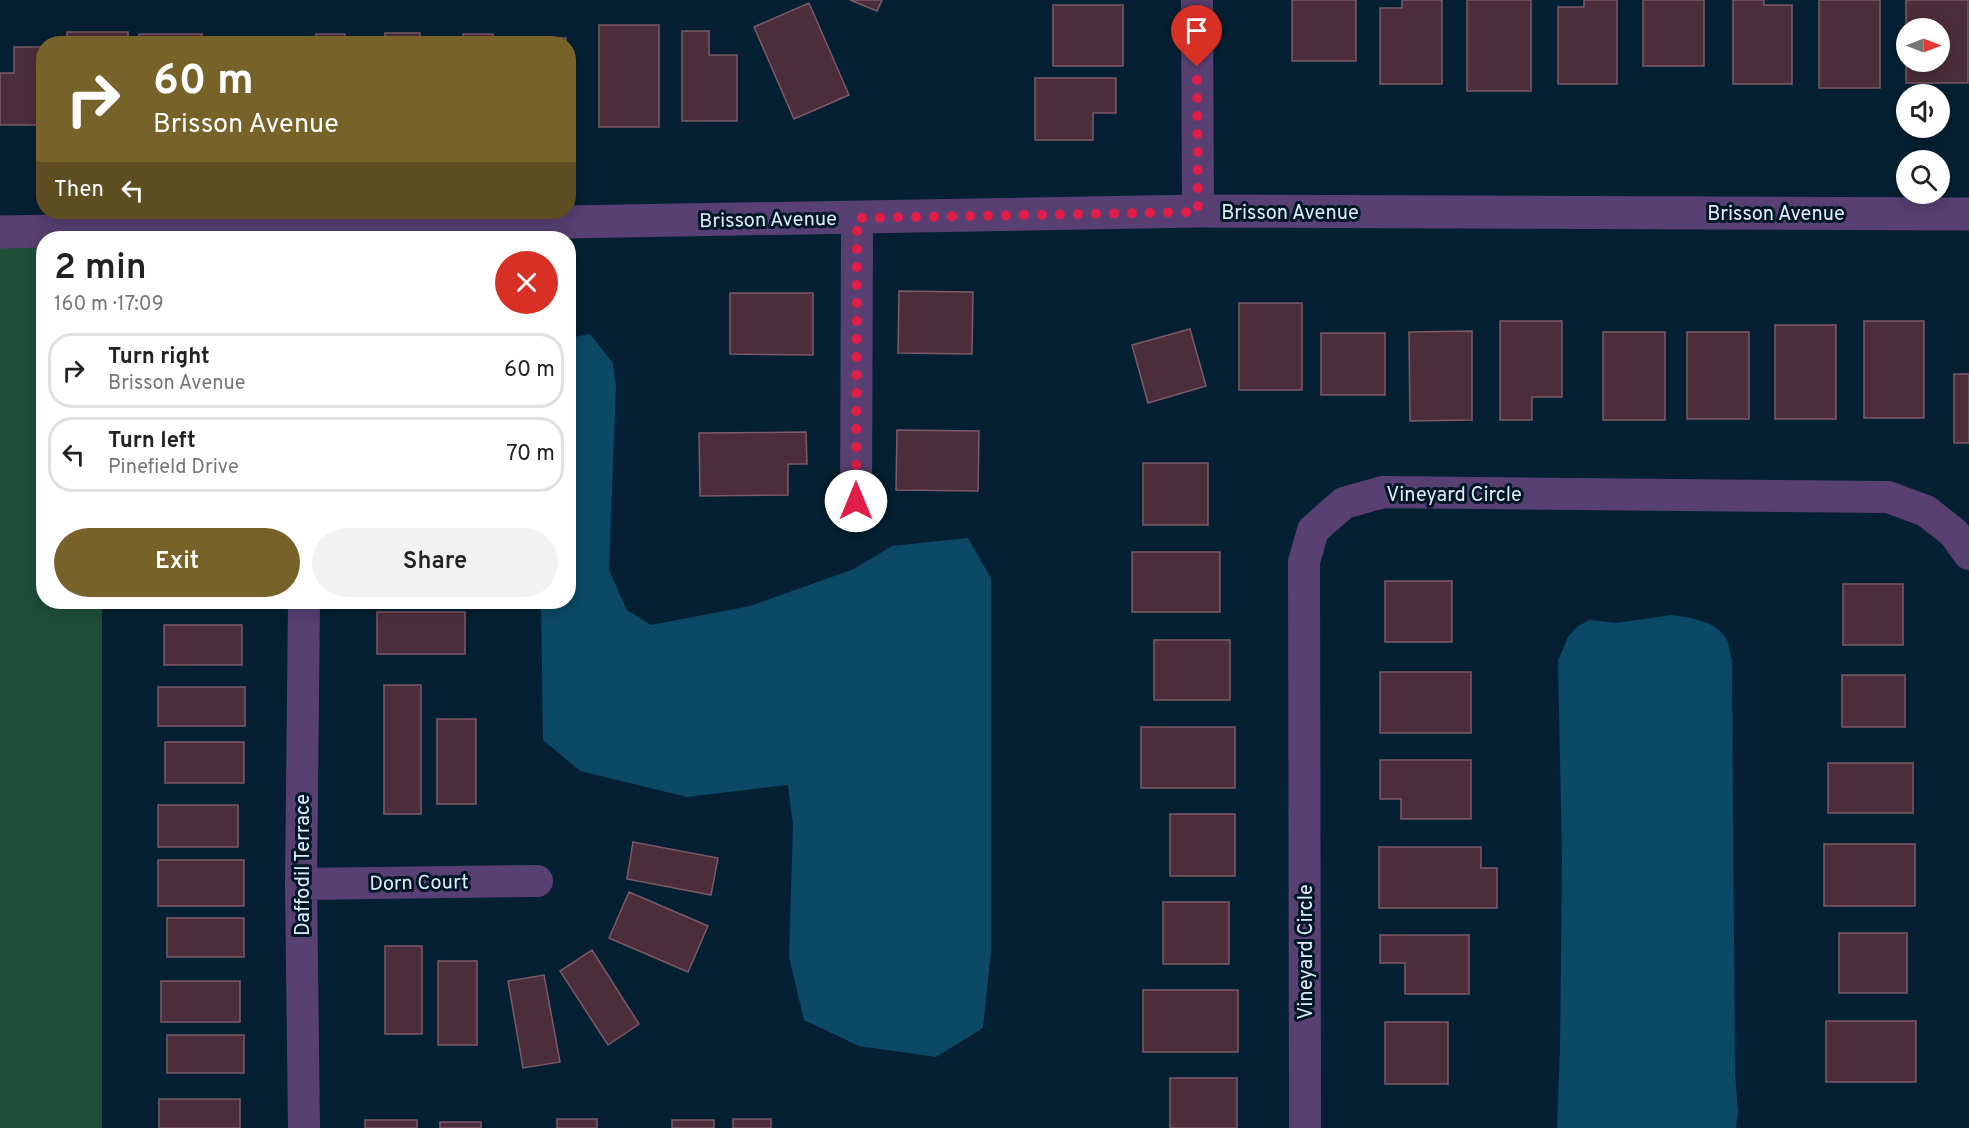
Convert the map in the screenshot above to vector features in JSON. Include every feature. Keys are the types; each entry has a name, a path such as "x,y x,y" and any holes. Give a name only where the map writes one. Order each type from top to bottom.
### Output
{"street":[{"path":"1197,0 1198,212"},
{"name":"Brisson Avenue","path":"382,231 857,218 1198,212 1969,214"},
{"path":"856,501 857,218"},
{"name":"Brisson Avenue","path":"0,232 36,232"},
{"name":"Vineyard Circle","path":"1305,1128 1304,562 1313,530 1344,503 1383,492 1888,497 1926,511 1954,533 1969,554"},
{"name":"Daffodil Terrace","path":"304,609 301,884 304,1128"},
{"name":"Dorn Court","path":"301,884 537,881"}],"green space":[{"path":"36,247 36,609 102,609 102,1128 0,1128 0,248"}],"water":[{"path":"590,334 613,363 616,387 609,570 627,610 651,625 750,606 854,569 892,546 968,538 991,578 991,952 983,1028 936,1057 859,1046 804,1020 789,957 793,825 788,785 687,797 580,771 543,740 541,609 576,609 576,337"},
{"path":"1671,615 1702,621 1717,628 1727,640 1732,660 1735,1072 1738,1112 1736,1128 1557,1128 1562,857 1558,661 1568,637 1578,626 1590,620 1616,623"}],"building":[{"path":"850,0 882,0 877,11"},
{"path":"1292,0 1356,0 1356,61 1292,61"},
{"path":"1402,0 1442,0 1442,84 1380,84 1380,8 1402,8"},
{"path":"1467,0 1531,0 1531,91 1467,91"},
{"path":"1584,0 1617,0 1617,84 1558,84 1558,7 1584,7"},
{"path":"1643,0 1704,0 1704,66 1643,66"},
{"path":"1733,0 1764,0 1764,5 1792,5 1792,84 1733,84"},
{"path":"1819,0 1880,0 1880,88 1819,88"},
{"path":"1906,0 1968,0 1968,83 1906,83 1906,72 1950,72 1950,18 1906,18"},
{"path":"809,3 849,95 794,119 754,27"},
{"path":"1053,5 1123,5 1123,66 1053,66"},
{"path":"599,25 659,25 659,127 599,127"},
{"path":"682,31 709,31 709,55 737,55 737,121 682,121"},
{"path":"67,32 128,32 128,36 67,36"},
{"path":"385,33 420,33 420,36 385,36"},
{"path":"139,34 202,34 202,36 139,36"},
{"path":"316,34 345,34 345,36 316,36"},
{"path":"463,34 493,34 493,36 463,36"},
{"path":"14,47 36,47 36,125 0,125 0,73 14,73"},
{"path":"1035,78 1116,78 1116,113 1093,113 1093,140 1035,140"},
{"path":"899,291 973,292 972,354 898,353"},
{"path":"730,293 813,293 813,355 730,354"},
{"path":"1239,303 1302,303 1302,390 1239,390"},
{"path":"1500,321 1562,321 1562,397 1532,397 1532,420 1500,420"},
{"path":"1864,321 1924,321 1924,418 1864,418"},
{"path":"1775,325 1836,325 1836,419 1775,419"},
{"path":"1190,329 1206,386 1148,403 1132,345"},
{"path":"1472,331 1472,420 1410,421 1409,332"},
{"path":"1603,332 1665,332 1665,420 1603,420"},
{"path":"1687,332 1749,332 1749,419 1687,419"},
{"path":"1321,333 1385,333 1385,395 1321,395"},
{"path":"1954,374 1969,374 1969,443 1954,443"},
{"path":"897,430 979,431 978,491 896,490"},
{"path":"806,432 807,464 788,464 788,495 700,496 699,433"},
{"path":"1143,463 1208,463 1208,525 1143,525"},
{"path":"1132,552 1220,552 1220,612 1132,612"},
{"path":"1385,581 1452,581 1452,642 1385,642"},
{"path":"1843,584 1903,584 1903,645 1843,645"},
{"path":"377,612 465,612 465,654 377,654"},
{"path":"164,625 242,625 242,665 164,665"},
{"path":"1154,640 1230,640 1230,700 1154,700"},
{"path":"1380,672 1471,672 1471,733 1380,733"},
{"path":"1842,675 1905,675 1905,727 1842,727"},
{"path":"384,685 421,685 421,814 384,814"},
{"path":"158,687 245,687 245,726 158,726"},
{"path":"437,719 476,719 476,804 437,804"},
{"path":"1141,727 1235,727 1235,788 1141,788"},
{"path":"165,742 244,742 244,783 165,783"},
{"path":"1380,760 1471,760 1471,819 1401,819 1401,799 1380,799"},
{"path":"1828,763 1913,763 1913,813 1828,813"},
{"path":"158,805 238,805 238,847 158,847"},
{"path":"1170,814 1235,814 1235,876 1170,876"},
{"path":"633,842 718,858 711,895 627,879"},
{"path":"1824,844 1915,844 1915,906 1824,906"},
{"path":"1379,847 1481,847 1481,868 1497,868 1497,908 1379,908"},
{"path":"158,860 244,860 244,906 158,906"},
{"path":"629,892 708,926 688,972 609,938"},
{"path":"1163,902 1229,902 1229,964 1163,964"},
{"path":"167,918 244,918 244,957 167,957"},
{"path":"1839,933 1907,933 1907,993 1839,993"},
{"path":"1380,935 1469,935 1469,994 1405,994 1405,963 1380,963"},
{"path":"385,946 422,946 422,1034 385,1034"},
{"path":"592,950 639,1024 608,1045 560,971"},
{"path":"438,961 477,961 477,1045 438,1045"},
{"path":"544,975 560,1062 523,1068 508,981"},
{"path":"161,981 240,981 240,1022 161,1022"},
{"path":"1143,990 1238,990 1238,1052 1143,1052"},
{"path":"1826,1021 1916,1021 1916,1082 1826,1082"},
{"path":"1385,1022 1448,1022 1448,1084 1385,1084"},
{"path":"167,1035 244,1035 244,1073 167,1073"},
{"path":"1170,1078 1237,1078 1237,1128 1170,1128"},
{"path":"159,1099 240,1099 240,1128 159,1128"},
{"path":"557,1119 597,1119 597,1128 557,1128"},
{"path":"733,1119 771,1119 771,1128 733,1128"},
{"path":"365,1120 417,1120 417,1128 365,1128"},
{"path":"672,1120 714,1120 714,1128 672,1128"},
{"path":"440,1122 481,1122 481,1128 440,1128"}],"route":[{"path":"856,501 857,218 1198,212 1197,67"}]}
